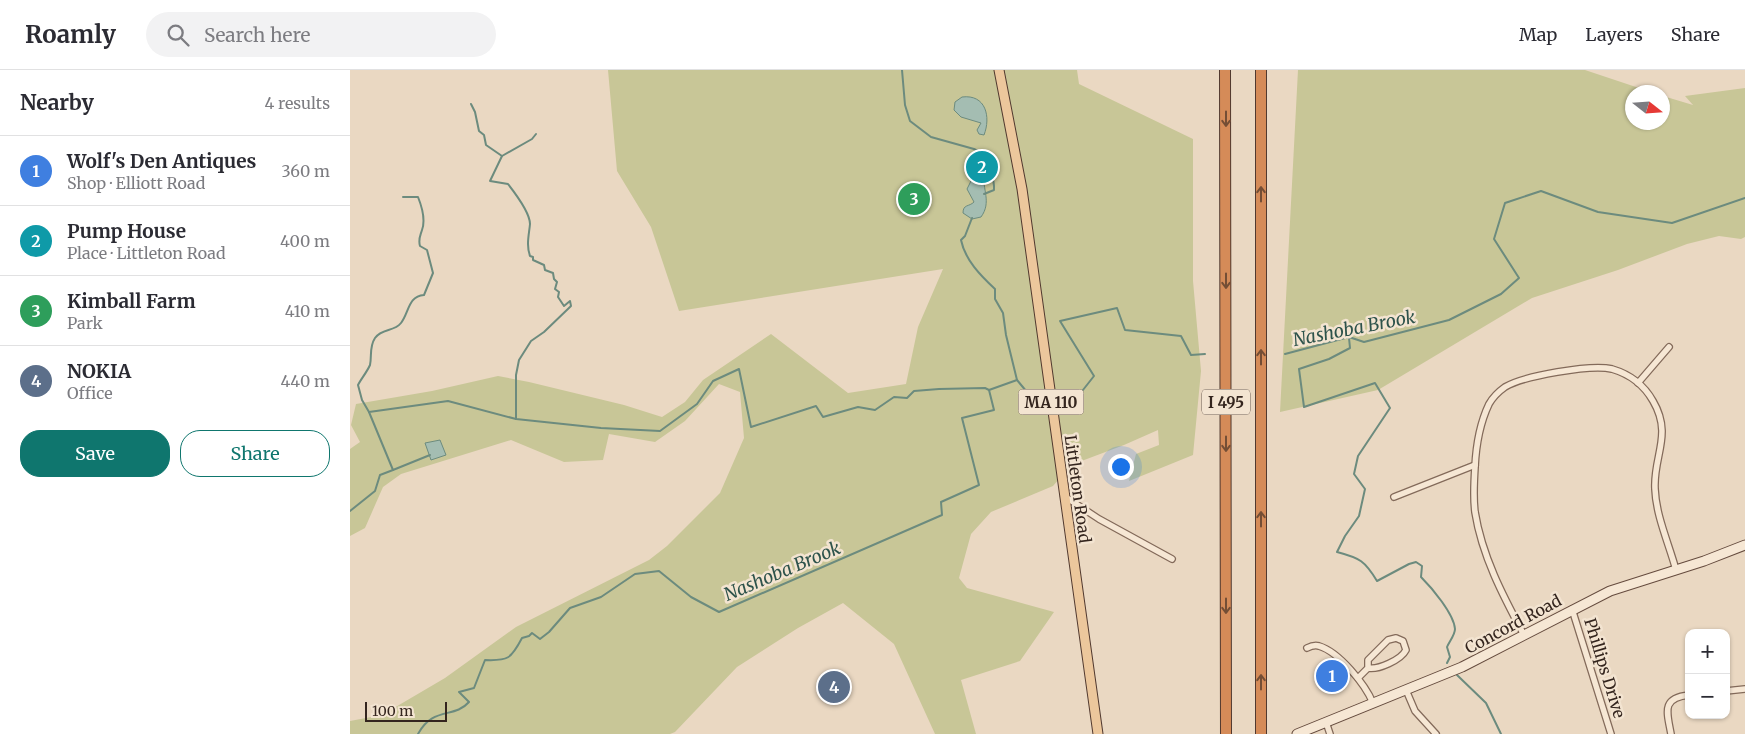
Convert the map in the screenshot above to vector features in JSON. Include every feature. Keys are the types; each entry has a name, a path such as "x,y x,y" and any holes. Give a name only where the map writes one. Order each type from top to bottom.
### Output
{"highway":[{"name":"I 495","path":"1225,70 1226,734"},
{"name":"I 495","path":"1261,70 1261,732"}],"main road":[{"name":"Littleton Road","path":"999,70 1022,189 1098,734"},
{"name":"Concord Road","path":"1297,734 1462,668 1572,609 1610,591 1745,545"}],"street":[{"path":"1638,383 1669,347"},
{"path":"1524,635 1498,586 1480,534 1475,511 1475,465 1478,443 1489,405 1496,394 1510,384 1578,368 1595,367 1618,371 1638,383 1653,401 1661,422 1663,438 1655,479 1656,497 1676,570"},
{"path":"1394,497 1475,465"},
{"path":"1064,496 1099,519 1172,559"},
{"name":"Phillips Drive","path":"1572,609 1611,734"},
{"path":"1358,678 1368,668 1376,668 1401,657 1406,650 1404,642 1396,638 1388,640 1368,660 1368,668"},
{"path":"1307,648 1317,646 1335,656 1358,678 1373,703"},
{"path":"1730,691 1745,689"},
{"path":"1406,690 1415,711 1436,734"},
{"path":"1671,734 1667,716 1669,704 1674,698 1685,696"},
{"path":"1326,722 1330,734"}],"shaded area":[{"path":"608,70 1077,70 1079,84 1193,139 1193,281 1201,371 1193,455 1129,481 1136,454 1159,445 1158,430 1071,465 1053,486 991,512 971,534 959,578 967,588 1054,612 1020,661 961,680 976,734 935,734 894,644 843,603 798,628 737,667 675,732 670,734 350,734 350,721 382,715 445,678 516,627 649,560 667,546 720,493 744,438 740,392 719,384 685,421 655,442 609,434 603,460 564,462 511,440 401,474 383,487 365,528 350,536 350,449 360,442 351,425 356,404 432,391 498,376 624,405 662,417 685,402 703,380 771,334 848,393 906,384 918,327 943,269 679,311 651,227 617,171"},
{"path":"1298,70 1585,70 1630,85 1625,85 1625,130 1670,130 1670,98 1693,105 1685,96 1745,88 1745,237 1741,239 1719,236 1687,244 1618,270 1532,298 1378,390 1280,412"},
{"path":"962,97 977,99 985,108 987,121 984,135 979,134 977,130 981,123 961,117 954,110 955,102"},
{"path":"979,172 984,174 986,206 981,217 972,219 963,213 963,210 974,202 967,189 972,179"},
{"path":"440,440 446,455 431,460 425,443"}],"waterway":[{"path":"902,70 905,105 910,121 931,137 974,149 985,155"},
{"path":"471,104 475,112 479,131 484,135 486,145 502,156"},
{"path":"516,419 516,375 519,360 531,341 544,332 571,306 570,301 564,306 558,297 559,292 555,289 557,282 554,279 553,273 545,270 544,265 533,260 533,257 530,256 528,244 530,224 528,214 522,203 508,184 490,181 502,156 532,139 536,134"},
{"path":"984,194 994,190 994,182 988,159"},
{"name":"Nashoba Brook","path":"1285,354 1349,337 1364,342 1449,320 1501,294 1519,278 1494,239 1505,203 1541,191 1598,212 1672,223 1745,198"},
{"path":"369,412 362,400 358,385 370,365 373,341 381,333 395,328 401,323 415,298 424,295 433,273 427,250 419,244 424,217 418,197 403,197"},
{"path":"972,218 965,236 961,240 970,261 995,289 995,299 1003,313 1006,335 1017,380"},
{"name":"Nashoba Brook","path":"1058,403 1079,395 1094,376 1060,321 1117,308 1125,330 1181,336 1191,355 1205,354"},
{"path":"1349,338 1350,348 1329,359 1299,369 1304,407 1375,383 1390,408 1358,456 1354,474 1365,489 1359,516 1345,536 1337,552 1361,561 1377,581 1409,564 1416,562 1422,566 1421,577 1442,601 1454,623 1455,631 1447,647 1450,657 1447,663"},
{"path":"350,511 375,491 380,475 393,470 369,412 448,401 516,419 601,428 660,431 697,404 713,381 739,369 751,427 816,406 823,417 858,407 875,410 894,397 907,398 914,391 985,388 989,390"},
{"name":"Nashoba Brook","path":"418,734 430,720 457,710 469,702 459,692 474,688 485,660 499,660 508,657 522,638 532,633 540,639 549,632 570,608 601,597 635,574 659,571 691,597 719,612 942,515 941,502 979,485 962,418 994,410 989,390 1017,380 1036,403 1047,403"},
{"path":"393,470 430,455"},
{"path":"1457,675 1486,703 1501,734"}],"place":[{"name":"Pump House","path":"982,167"},
{"name":"Kimball Farm","path":"914,199"},
{"name":"Wolf's Den Antiques","path":"1332,676"},
{"name":"NOKIA","path":"834,687"}]}
